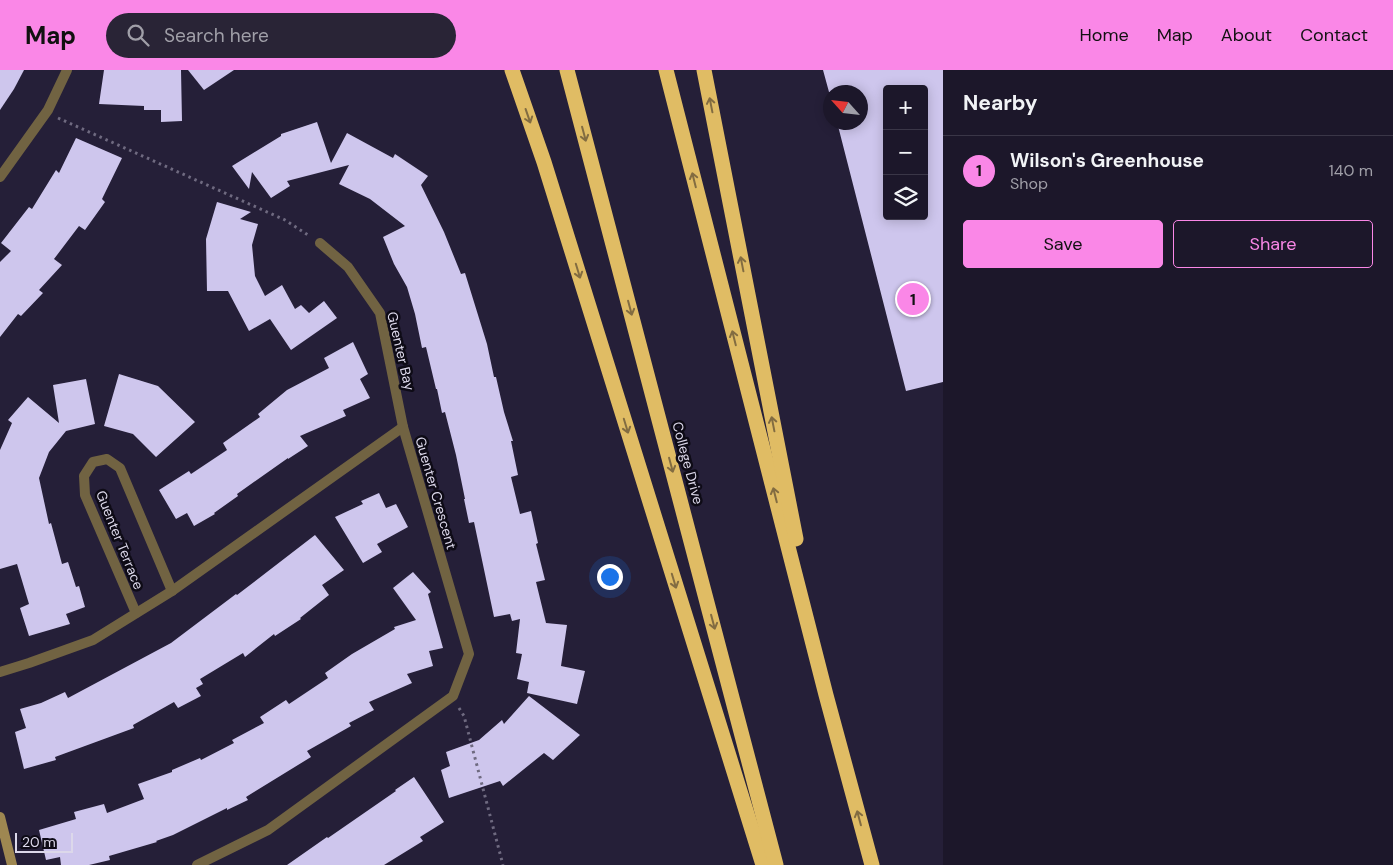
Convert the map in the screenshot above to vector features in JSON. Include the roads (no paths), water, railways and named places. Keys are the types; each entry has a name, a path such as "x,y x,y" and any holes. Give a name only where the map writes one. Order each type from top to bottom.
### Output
{"highway":[{"path":"512,70 544,162 763,865"},
{"name":"College Drive","path":"567,70 776,865"},
{"path":"666,70 826,695 872,865"},
{"path":"704,70 826,695"}],"street":[{"path":"0,177 48,110 67,70"},
{"name":"Guenter Bay","path":"320,243 348,267 380,313 403,427"},
{"name":"Guenter Crescent","path":"0,672 92,640 172,591 403,427 469,654 453,696 268,830 197,865"},
{"name":"Guenter Terrace","path":"136,613 85,495 84,476 93,462 107,459 120,468 172,591"},
{"path":"0,817 12,865"}],"place":[{"name":"Wilson's Greenhouse","path":"913,299"}]}
